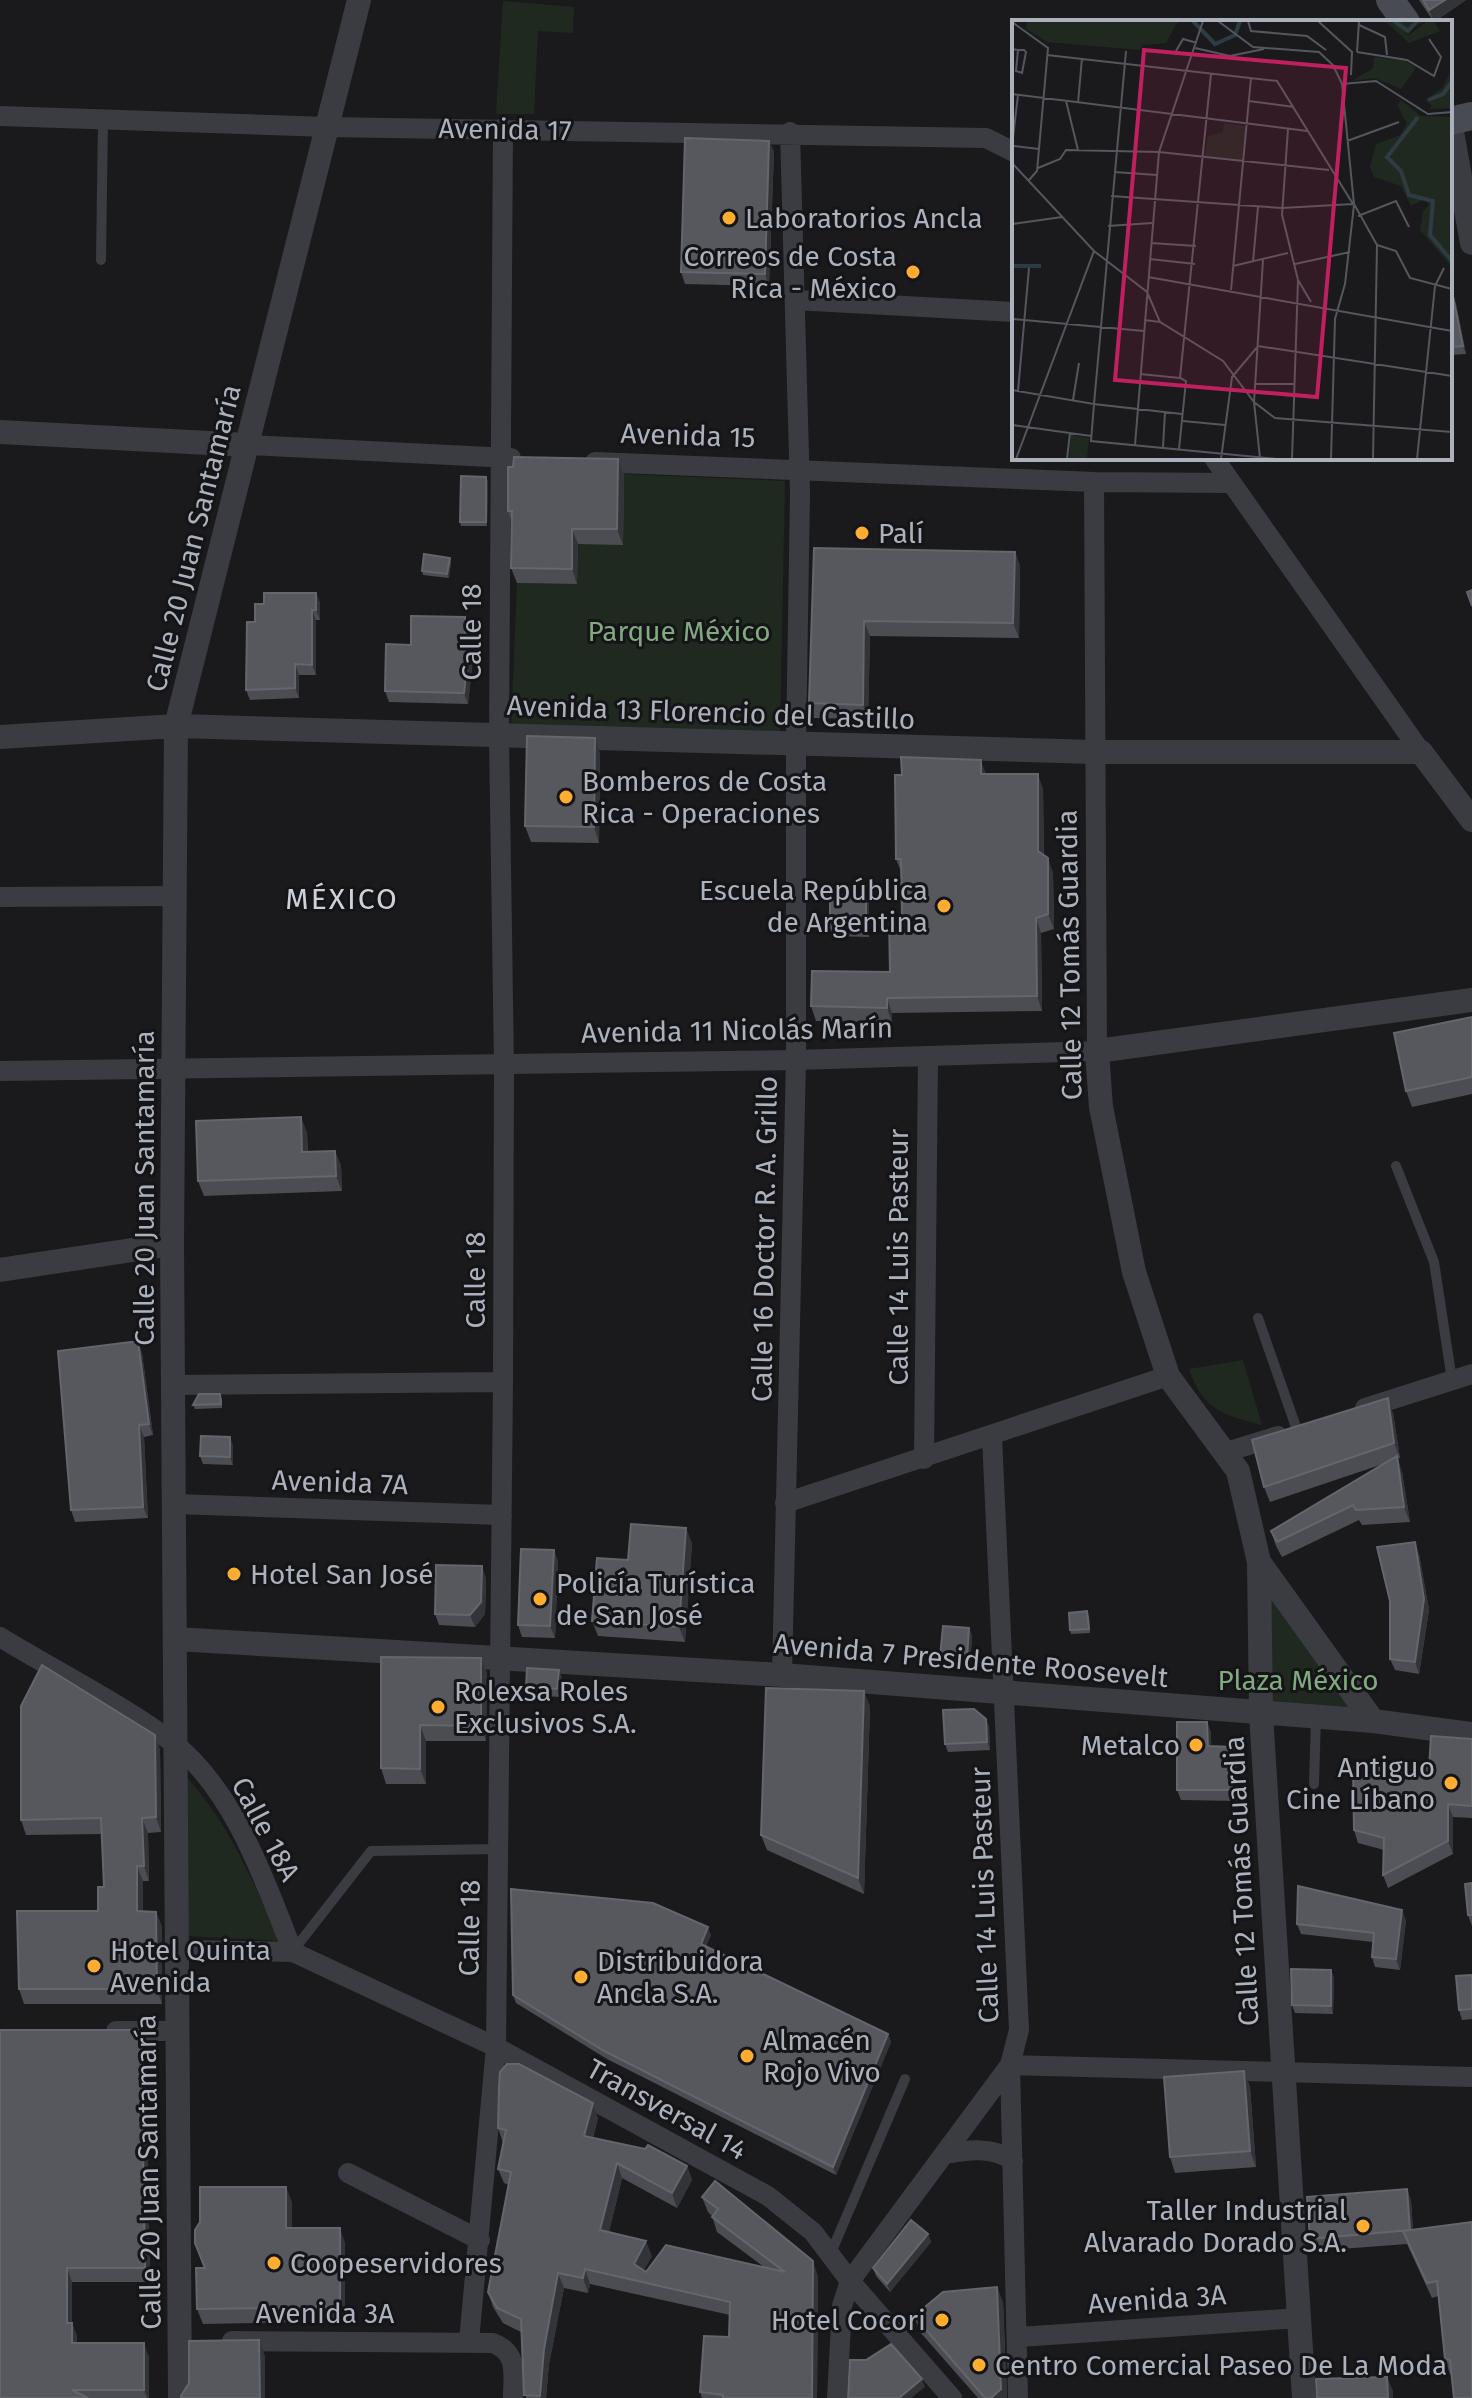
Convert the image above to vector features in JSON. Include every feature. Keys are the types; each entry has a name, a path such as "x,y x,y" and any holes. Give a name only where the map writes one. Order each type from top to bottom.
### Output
{"main road":[{"path":"1390,0 1405,20"},
{"path":"1452,121 1472,116"}],"street":[{"name":"Calle 20 Juan Santamaría","path":"180,2398 195,2341 177,2031 176,1950 172,1244 176,726 359,0"},
{"name":"Avenida 17","path":"0,116 327,127 790,132 986,138 1011,149"},
{"name":"Calle 18","path":"469,2341 496,2047 503,1382 499,458 503,128"},
{"name":"Calle 16 Doctor R. A. Grillo","path":"782,1675 796,1060 800,469 790,132"},
{"path":"1452,132 1472,243"},
{"path":"795,300 1012,312"},
{"path":"0,432 530,459"},
{"path":"1215,460 1472,820"},
{"name":"Avenida 15","path":"577,461 1094,482 1230,483"},
{"name":"Calle 12 Tomás Guardia","path":"1094,482 1097,1051 1101,1107 1134,1272 1168,1376 1226,1452 1245,1490 1259,1562 1261,1714 1281,2073 1304,2398"},
{"name":"Avenida 13 Florencio del Castillo","path":"0,737 176,726 1094,752 1421,752"},
{"path":"0,897 174,896"},
{"name":"Avenida 11 Nicolás Marín","path":"0,1071 796,1060 1097,1051 1472,1000"},
{"name":"Calle 14 Luis Pasteur","path":"924,1459 928,1056"},
{"path":"0,1270 172,1244"},
{"path":"785,1503 992,1437 1168,1376"},
{"path":"1339,1416 1462,1377"},
{"path":"174,1385 503,1382"},
{"path":"1226,1452 1304,1428"},
{"name":"Calle 14 Luis Pasteur","path":"992,1437 1019,2030 1010,2065 1019,2337 1018,2398"},
{"name":"Avenida 7A","path":"175,1504 502,1515"},
{"path":"1259,1562 1373,1721"},
{"name":"Calle 18A","path":"0,1637 174,1743 209,1782 238,1825 293,1952"},
{"name":"Avenida 7 Presidente Roosevelt","path":"176,1639 500,1655 782,1675 1373,1721 1472,1734"},
{"path":"176,1950 293,1952"},
{"name":"Transversal 14","path":"293,1952 496,2047 768,2196 793,2214 952,2398"},
{"path":"88,2031 177,2031"},
{"path":"837,2398 842,2306 850,2281 1010,2065 1472,2077"},
{"path":"945,2154 985,2150 1013,2161"},
{"path":"348,2173 480,2240"},
{"name":"Avenida 3A","path":"1019,2337 1300,2318"},
{"name":"Avenida 3A","path":"195,2341 469,2341"},
{"path":"469,2341 505,2348 513,2359 513,2398"}],"lane":[{"path":"101,260 103,120"},
{"path":"1396,1166 1434,1262 1462,1377"},
{"path":"1258,1318 1304,1428"},
{"path":"1314,1784 1316,1717"},
{"path":"293,1952 371,1851 498,1849"},
{"path":"830,2255 905,2079"}],"green space":[{"path":"503,1 574,7 573,33 538,31 534,114 496,114"},
{"name":"Parque México","path":"624,474 785,481 780,738 511,728 517,583 577,584 578,544 622,544"},
{"path":"1243,1360 1262,1425 1216,1409 1201,1394 1189,1369"},
{"name":"Plaza México","path":"1259,1562 1373,1721 1261,1714"},
{"path":"180,1770 225,1829 280,1941 189,1936"}],"building":[{"path":"1423,0 1445,0 1429,10"},
{"name":"Laboratorios Ancla","path":"685,138 769,141 765,274 681,272"},
{"path":"1452,296 1453,296 1463,346 1452,347"},
{"path":"514,457 618,459 617,529 572,529 572,569 511,568 512,511 508,511 508,467 513,467"},
{"path":"461,476 486,477 486,522 460,522"},
{"path":"814,548 1015,552 1013,623 864,621 863,705 809,703"},
{"path":"424,554 450,558 447,574 422,571"},
{"path":"264,593 316,593 316,610 312,610 312,665 295,664 295,688 246,690 247,622 255,622 255,604 264,604"},
{"path":"411,616 465,617 465,647 469,647 464,693 385,691 386,644 411,645"},
{"name":"Bomberos de Costa Rica - Operaciones","path":"527,736 595,738 594,827 525,826"},
{"path":"901,757 981,760 981,774 1038,774 1038,851 1048,858 1048,914 1036,918 1037,996 887,998 887,1008 811,1006 812,971 890,972 889,917 902,917 901,859 896,859 895,775 902,775"},
{"path":"830,895 866,896 866,929 830,928"},
{"path":"1472,1017 1472,1077 1406,1091 1394,1033"},
{"path":"301,1117 302,1152 335,1151 336,1176 198,1181 196,1121"},
{"path":"138,1341 149,1424 139,1425 143,1507 71,1510 58,1351"},
{"path":"199,1394 220,1394 221,1404 193,1405"},
{"path":"1388,1398 1394,1443 1264,1487 1252,1440"},
{"path":"201,1436 230,1437 230,1457 200,1456"},
{"path":"1397,1456 1404,1507 1356,1510 1353,1505 1277,1542 1271,1531"},
{"path":"631,1524 686,1528 679,1627 592,1621 597,1558 628,1560"},
{"path":"1415,1542 1424,1599 1415,1662 1390,1659 1390,1601 1377,1547"},
{"name":"Policía Turística de San José","path":"521,1549 554,1550 550,1626 518,1625"},
{"path":"436,1565 482,1566 481,1602 470,1615 435,1614"},
{"path":"1087,1611 1089,1629 1070,1630 1069,1613"},
{"path":"943,1626 969,1628 967,1659 940,1657"},
{"name":"Rolexsa Roles Exclusivos S.A.","path":"381,1657 481,1658 481,1726 420,1725 420,1769 381,1768"},
{"path":"42,1665 155,1735 156,1817 142,1818 144,1866 137,1866 137,1911 156,1912 157,1989 19,1989 17,1911 98,1911 98,1887 104,1887 101,1818 21,1820 21,1706"},
{"path":"527,1668 559,1670 557,1689 526,1687"},
{"path":"766,1688 864,1691 858,1878 761,1835"},
{"path":"974,1709 986,1719 987,1742 945,1744 943,1710"},
{"path":"1177,1722 1207,1722 1208,1746 1233,1747 1233,1790 1177,1790"},
{"path":"1431,1736 1472,1739 1472,1806 1448,1804 1448,1841 1383,1875 1384,1838 1354,1830 1353,1767 1429,1768"},
{"path":"1472,1883 1472,1915 1468,1915 1465,1884"},
{"path":"1298,1886 1402,1910 1396,1959 1372,1957 1374,1933 1297,1924"},
{"name":"Almacén Rojo Vivo","path":"511,1889 653,1903 708,1927 701,1944 888,2034 833,2167 604,2051 513,1995"},
{"path":"1291,1969 1331,1970 1331,2006 1292,2005"},
{"path":"1472,1975 1472,2009 1459,2010 1456,1976"},
{"path":"0,2030 141,2030 145,2268 67,2268 67,2323 72,2323 72,2343 144,2343 144,2390 72,2390 88,2398 0,2398"},
{"path":"507,2064 519,2064 593,2103 584,2136 645,2149 648,2145 687,2166 672,2193 617,2163 600,2230 646,2241 634,2264 646,2272 666,2245 785,2272 712,2217 718,2209 702,2197 715,2181 813,2261 812,2398 723,2398 723,2395 700,2392 704,2336 729,2337 730,2302 585,2269 583,2278 558,2273 544,2349 540,2396 524,2395 521,2319 497,2308 488,2292 511,2172 498,2169 506,2130 498,2128 500,2072"},
{"path":"1244,2071 1250,2151 1170,2157 1164,2077"},
{"name":"Coopeservidores","path":"200,2187 286,2187 286,2228 340,2228 340,2307 197,2309 196,2268 205,2268 195,2243 195,2230 200,2222"},
{"name":"Taller Industrial Alvarado Dorado S.A.","path":"1407,2189 1410,2230 1310,2239 1307,2197"},
{"path":"911,2220 928,2234 887,2284 873,2268"},
{"path":"1472,2222 1472,2398 1454,2398 1450,2360 1445,2359 1437,2281 1427,2283 1403,2231"},
{"name":"Centro Comercial Paseo De La Moda","path":"997,2287 1001,2389 991,2398 985,2398 914,2316 943,2292"},
{"path":"259,2340 260,2398 181,2398 189,2383 189,2341"},
{"path":"891,2344 922,2379 899,2398 848,2398 850,2360 866,2360"},
{"path":"1387,2377 1388,2398 1317,2398 1316,2379"}],"place":[{"name":"Laboratorios Ancla","path":"729,218"},
{"name":"Correos de Costa Rica - México","path":"913,272"},
{"name":"Palí","path":"862,533"},
{"name":"Bomberos de Costa Rica - Operaciones","path":"566,797"},
{"name":"Escuela República de Argentina","path":"944,906"},
{"name":"Hotel San José","path":"234,1574"},
{"name":"Policía Turística de San José","path":"540,1599"},
{"name":"Rolexsa Roles Exclusivos S.A.","path":"438,1707"},
{"name":"Metalco","path":"1196,1745"},
{"name":"Antiguo Cine Líbano","path":"1451,1783"},
{"name":"Hotel Quinta Avenida","path":"94,1966"},
{"name":"Distribuidora Ancla S.A.","path":"581,1977"},
{"name":"Almacén Rojo Vivo","path":"747,2056"},
{"name":"Taller Industrial Alvarado Dorado S.A.","path":"1363,2226"},
{"name":"Coopeservidores","path":"274,2263"},
{"name":"Hotel Cocori","path":"942,2320"},
{"name":"Centro Comercial Paseo De La Moda","path":"979,2365"}],"district":[{"name":"MÉXICO","path":"342,899"}]}
